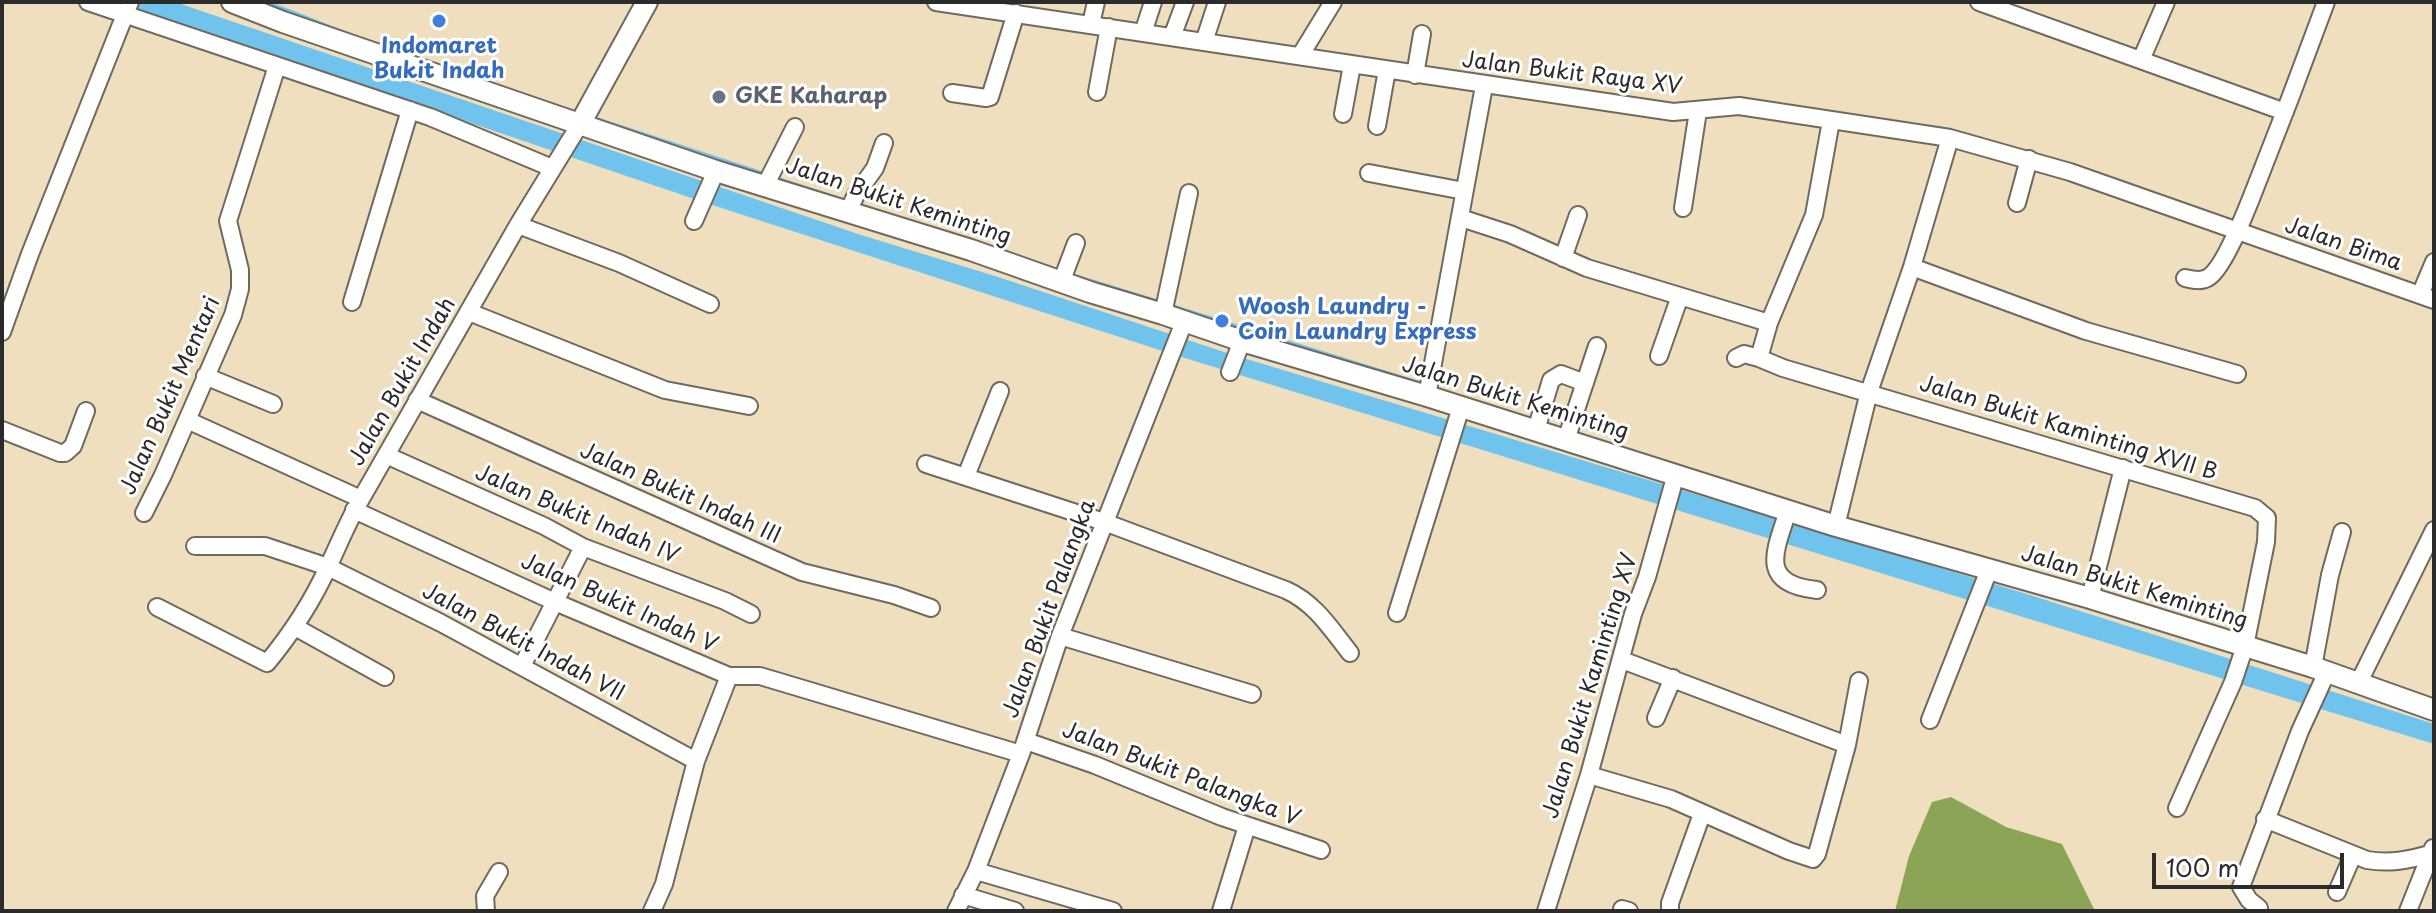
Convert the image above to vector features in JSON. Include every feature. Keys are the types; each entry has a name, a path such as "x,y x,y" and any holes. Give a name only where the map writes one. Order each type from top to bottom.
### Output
{"main road":[{"name":"Jalan Bukit Keminting","path":"232,2 575,130 714,178 765,186 1062,280 1090,292 1163,314 1181,329 1239,348 1427,396 1460,410 1566,440 1674,481 1787,516 1836,526 1987,576 2090,598 2242,654 2358,684 2434,710"},
{"path":"575,130 647,2"}],"street":[{"path":"88,2 127,8 277,66 556,161"},
{"name":"Jalan Bukit Raya XV","path":"936,2 1016,13 1040,9 1091,24 1143,33 1673,112 1739,106 1950,138 2029,159 2237,231"},
{"path":"1091,24 1096,2"},
{"path":"1143,33 1153,2"},
{"path":"1172,37 1185,2"},
{"path":"1204,42 1217,2"},
{"path":"1300,56 1333,2"},
{"path":"1979,2 2285,112"},
{"path":"2141,60 2166,2"},
{"path":"2185,278 2201,281 2209,277 2237,231 2326,2"},
{"path":"2,332 127,8"},
{"path":"952,93 990,97 1016,13"},
{"path":"1097,92 1109,27"},
{"path":"1415,75 1422,34"},
{"path":"1343,114 1352,65"},
{"name":"Jalan Bukit Mentari","path":"144,513 233,315 240,289 240,270 228,221 277,66"},
{"path":"1377,126 1387,70"},
{"path":"1427,396 1484,86"},
{"path":"352,302 410,110"},
{"path":"1683,208 1698,111"},
{"path":"1736,358 1744,354 1759,358 1769,323 1814,215 1831,121"},
{"path":"765,186 795,127"},
{"name":"Jalan Bukit Indah","path":"157,607 267,663 295,627 328,567 357,504 575,130"},
{"path":"1836,526 1869,392 1912,267 1950,138"},
{"path":"848,211 872,173 884,143"},
{"path":"2017,203 2029,159"},
{"path":"1369,173 1464,191"},
{"path":"694,221 714,178"},
{"path":"1163,314 1189,193"},
{"path":"1563,258 1578,215"},
{"path":"1461,218 1510,234 1587,268 1769,323"},
{"path":"518,225 619,263 710,304"},
{"name":"Jalan Bima","path":"2237,231 2427,298"},
{"path":"1062,280 1076,243"},
{"path":"2427,298 2434,262"},
{"path":"1912,267 2074,327 2237,374"},
{"path":"1659,356 1680,296"},
{"path":"469,312 665,390 749,406"},
{"name":"Jalan Bukit Palangka","path":"956,911 976,871 1024,748 1060,636 1181,329"},
{"path":"1566,440 1597,346"},
{"path":"1230,372 1239,348"},
{"name":"Jalan Bukit Kaminting XVII B","path":"1759,358 1783,368 2255,508 2267,518 2268,526 2242,654"},
{"path":"1536,430 1551,380 1561,374 1585,383"},
{"path":"205,376 273,404"},
{"path":"966,476 1000,391"},
{"name":"Jalan Bukit Indah III","path":"417,400 802,572 894,595 931,608"},
{"path":"1397,613 1460,410"},
{"path":"2,430 65,453 73,446 86,411"},
{"name":"Jalan Bukit Indah V","path":"187,420 555,602 729,676 696,761 664,884 652,911"},
{"name":"Jalan Bukit Indah IV","path":"386,455 544,526 583,547 725,601 751,614"},
{"path":"926,464 1104,522 1298,596 1317,612 1350,653"},
{"path":"2090,598 2123,468"},
{"name":"Jalan Bukit Kaminting XV","path":"1546,911 1589,775 1633,614 1647,577 1674,481"},
{"path":"1787,516 1774,562 1776,572 1783,581 1792,585 1817,590"},
{"path":"2358,684 2434,530"},
{"path":"2259,908 2241,887 2311,706 2319,675 2330,575 2342,532"},
{"name":"Jalan Bukit Indah VII","path":"195,546 265,546 328,567 522,666 696,761"},
{"path":"522,666 583,547"},
{"path":"1930,720 1987,576"},
{"path":"295,627 385,677"},
{"path":"1060,636 1252,694"},
{"path":"2177,808 2233,682 2242,654"},
{"path":"1622,660 1847,745"},
{"name":"Jalan Bukit Palangka V","path":"729,676 760,676 1095,765 1247,826 1321,850"},
{"path":"1656,718 1673,678"},
{"path":"1589,775 1671,799 1813,859 1817,854 1847,745 1859,681"},
{"path":"1670,911 1670,903 1702,814"},
{"path":"2265,819 2353,855 2384,863 2405,861 2432,851"},
{"path":"1221,911 1247,826"},
{"path":"2408,911 2432,851"},
{"path":"2337,892 2353,855"},
{"path":"976,871 1113,911"},
{"path":"486,911 485,896 499,872"},
{"path":"963,895 1015,911"}],"green space":[{"path":"1951,797 2006,827 2062,844 2095,911 1895,911 1909,856 1932,802"}],"water":[{"path":"115,2 175,2 861,235 1230,354 2030,595 2434,724 2434,744 1172,354 703,202"}],"waterway":[{"path":"266,2 350,35"},
{"path":"593,118 767,175"},
{"path":"775,178 839,199"},
{"path":"1068,274 1162,303"},
{"path":"1171,306 1422,384"}],"place":[{"name":"Indomaret Bukit Indah","path":"439,21"},
{"name":"GKE Kaharap","path":"719,97"},
{"name":"Woosh Laundry - Coin Laundry Express","path":"1222,321"}]}
